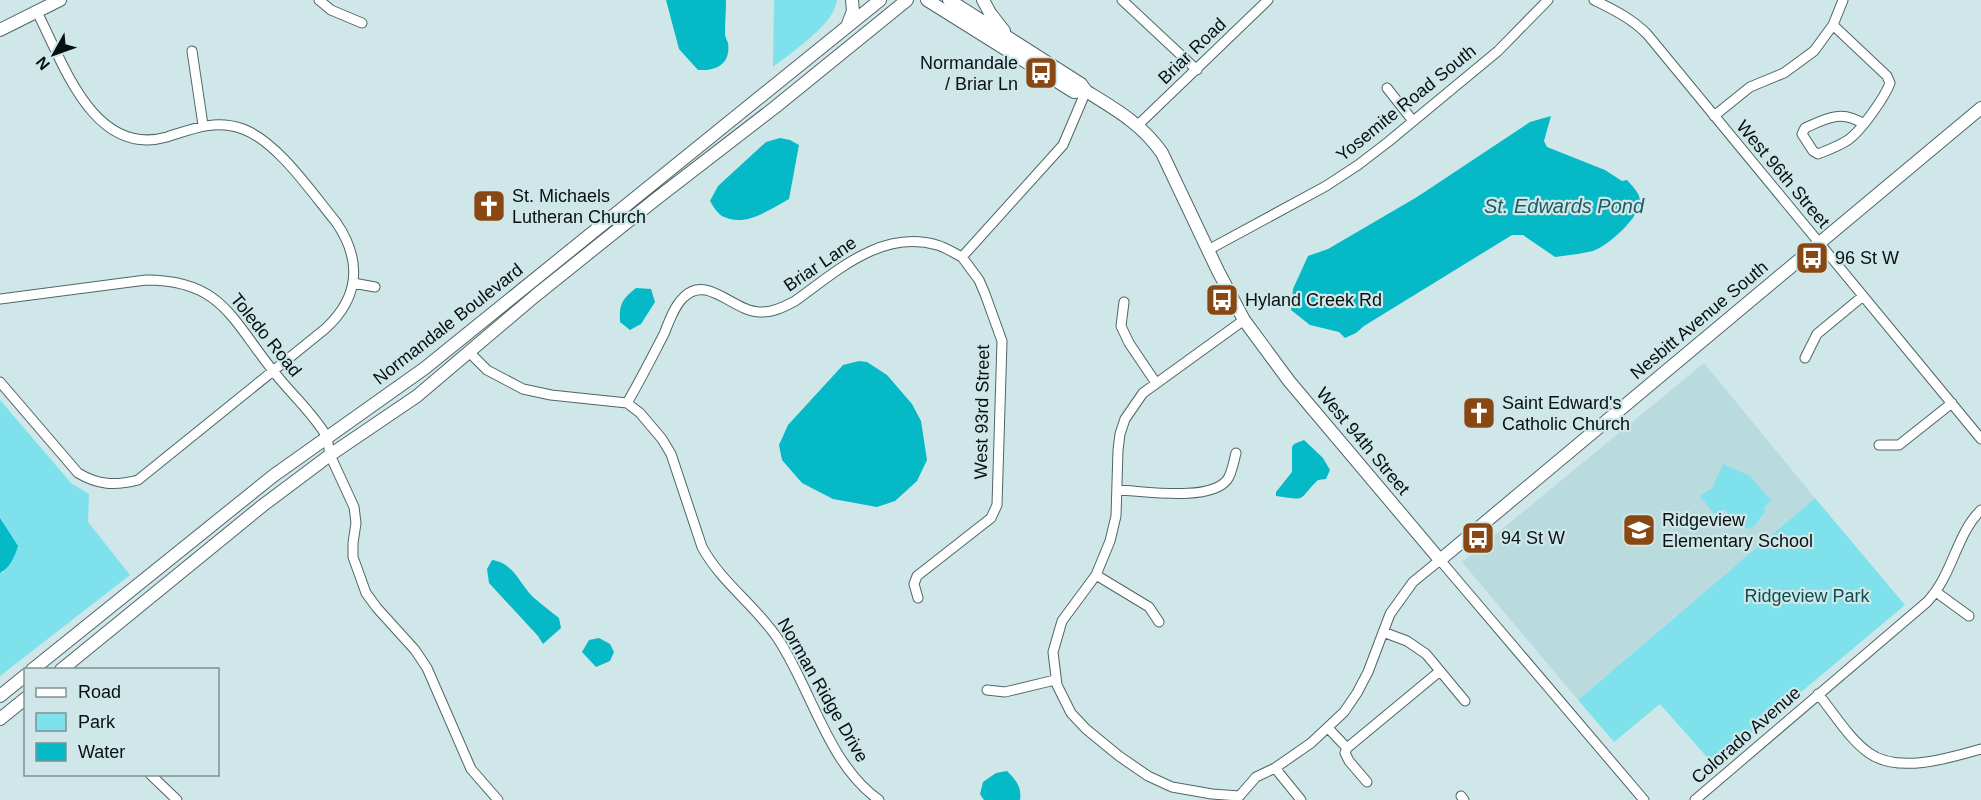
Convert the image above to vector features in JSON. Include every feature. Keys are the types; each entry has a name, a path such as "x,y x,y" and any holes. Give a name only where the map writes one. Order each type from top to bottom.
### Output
{"main road":[{"path":"0,30 60,0"},
{"path":"846,27 853,11 852,0"},
{"name":"Normandale Boulevard","path":"37,668 273,476 425,368 880,0"},
{"name":"Normandale Boulevard","path":"62,668 262,506 330,455 417,396 535,296 907,0"},
{"path":"927,0 1008,43"},
{"path":"949,0 1008,43"},
{"path":"983,0 1008,43"},
{"name":"West 94th Street","path":"1008,43 1074,92 1086,91 1138,125 1152,138 1162,153 1244,320 1268,356 1440,560"},
{"name":"Nesbitt Avenue South","path":"1440,560 1981,108"},
{"path":"0,696 24,677"},
{"path":"0,719 24,700"}],"street":[{"path":"319,0 331,10 362,23"},
{"path":"1122,0 1197,70"},
{"name":"Briar Road","path":"1138,125 1268,0"},
{"name":"Yosemite Road South","path":"1208,250 1326,186 1358,165 1498,51 1548,0"},
{"name":"West 96th Street","path":"1594,0 1635,22 1981,439"},
{"path":"1714,116 1750,87 1784,72 1800,63 1814,51 1833,25 1843,0"},
{"path":"0,382 78,473 99,483 124,484 138,480 274,372 336,319 345,307 353,283 351,249 345,234 280,155 255,135 241,128 203,125 164,138 147,139 131,137 102,123 90,112 81,98 37,12"},
{"path":"1833,25 1887,76 1890,83 1863,124 1850,139 1818,154 1813,151 1802,134 1805,128 1831,116 1854,117 1863,124"},
{"path":"192,51 203,125"},
{"path":"1387,88 1413,121"},
{"path":"962,257 1063,145 1086,91"},
{"name":"Briar Lane","path":"627,403 642,378 679,302 692,291 710,290 747,310 772,311 795,302 857,257 885,245 900,242 937,245 962,257"},
{"name":"West 93rd Street","path":"918,598 914,584 917,576 991,518 997,505 1002,341 985,294 962,257"},
{"name":"Toledo Road","path":"0,299 146,280 178,282 201,291 221,304 233,316 274,372 322,429 327,437 330,455"},
{"path":"353,283 375,286"},
{"path":"1805,358 1816,334 1863,296"},
{"path":"1124,302 1121,326 1134,351 1156,383"},
{"path":"1244,320 1143,393 1125,419 1119,442 1116,516 1110,541 1096,575 1062,621 1053,652 1055,680 1071,713 1086,729 1119,756 1158,782 1191,795 1238,798 1256,777 1275,768 1311,743 1329,729 1344,712 1358,693 1368,672 1390,614 1413,582 1440,560"},
{"path":"470,353 487,370 523,389 551,395 627,403"},
{"name":"Norman Ridge Drive","path":"627,403 662,439 670,454 699,540 716,571 763,618 780,642 838,753 862,786 879,800"},
{"path":"1879,445 1899,445 1952,403"},
{"path":"1118,490 1194,493 1212,490 1228,479 1236,453"},
{"path":"330,455 354,507 356,524 353,557 366,593 415,650 427,668 467,762 498,800"},
{"name":"Colorado Avenue","path":"1695,800 1936,592 1948,573 1968,528 1981,510"},
{"name":"West 94th Street","path":"1440,560 1644,800"},
{"path":"1096,575 1149,608 1159,622"},
{"path":"1936,592 1969,616"},
{"path":"1383,632 1416,646 1426,654 1464,701"},
{"path":"1367,782 1349,761 1345,753 1347,748 1440,671"},
{"path":"987,690 1005,692 1055,680"},
{"path":"1818,694 1860,746 1878,759 1900,763 1928,762 1956,757 1981,749"},
{"path":"1329,729 1347,748"},
{"path":"1275,768 1301,800"},
{"path":"152,776 177,800"}],"shaded area":[{"name":"Ridgeview Elementary School","path":"1704,363 1815,498 1578,700 1462,562"}],"green space":[{"path":"774,0 837,0 828,19 820,28 773,67"},
{"path":"0,400 71,483 89,494 88,522 130,575 0,676 0,573 4,572 3,522 0,518"},
{"path":"1723,464 1750,476 1771,501 1764,507 1765,512 1750,529 1732,523 1724,509 1719,513 1713,513 1700,496 1712,488"},
{"name":"Ridgeview Park","path":"1815,498 1905,605 1714,765 1660,704 1614,742 1578,700"}],"water":[{"path":"666,0 726,0 725,34 728,50 725,61 721,65 698,70 679,49"},
{"name":"St. Edwards Pond","path":"1551,116 1544,141 1547,147 1605,170 1622,181 1627,180 1638,194 1639,207 1635,214 1630,222 1607,244 1593,251 1555,257 1523,235 1512,235 1345,338 1339,332 1310,325 1291,310 1293,289 1308,256 1328,249 1417,197 1530,122"},
{"path":"780,138 799,145 789,199 748,219 731,219 720,215 710,201 718,186 766,142"},
{"path":"636,288 651,289 655,302 641,324 630,330 620,322 620,311 627,295"},
{"path":"859,361 867,362 887,375 912,404 921,421 927,460 917,481 895,501 877,507 833,499 802,483 782,460 779,445 788,425 843,365"},
{"path":"1304,440 1323,458 1330,470 1326,479 1318,480 1302,497 1276,496 1276,492 1292,472 1292,447"},
{"path":"0,518 18,546 14,558 0,573"},
{"path":"492,560 511,569 533,597 559,618 561,628 543,644 489,583 487,569"},
{"path":"599,638 610,644 614,652 610,661 596,667 582,652 589,640"},
{"path":"1007,771 1018,784 1020,800 984,800 980,794 983,782 996,773"}],"place":[{"name":"Normandale / Briar Ln","path":"1041,73"},
{"name":"St. Michaels Lutheran Church","path":"489,206"},
{"name":"96 St W","path":"1812,258"},
{"name":"Hyland Creek Rd","path":"1222,300"},
{"name":"Saint Edward's Catholic Church","path":"1479,413"},
{"name":"Ridgeview Elementary School","path":"1639,530"},
{"name":"94 St W","path":"1478,538"}]}
